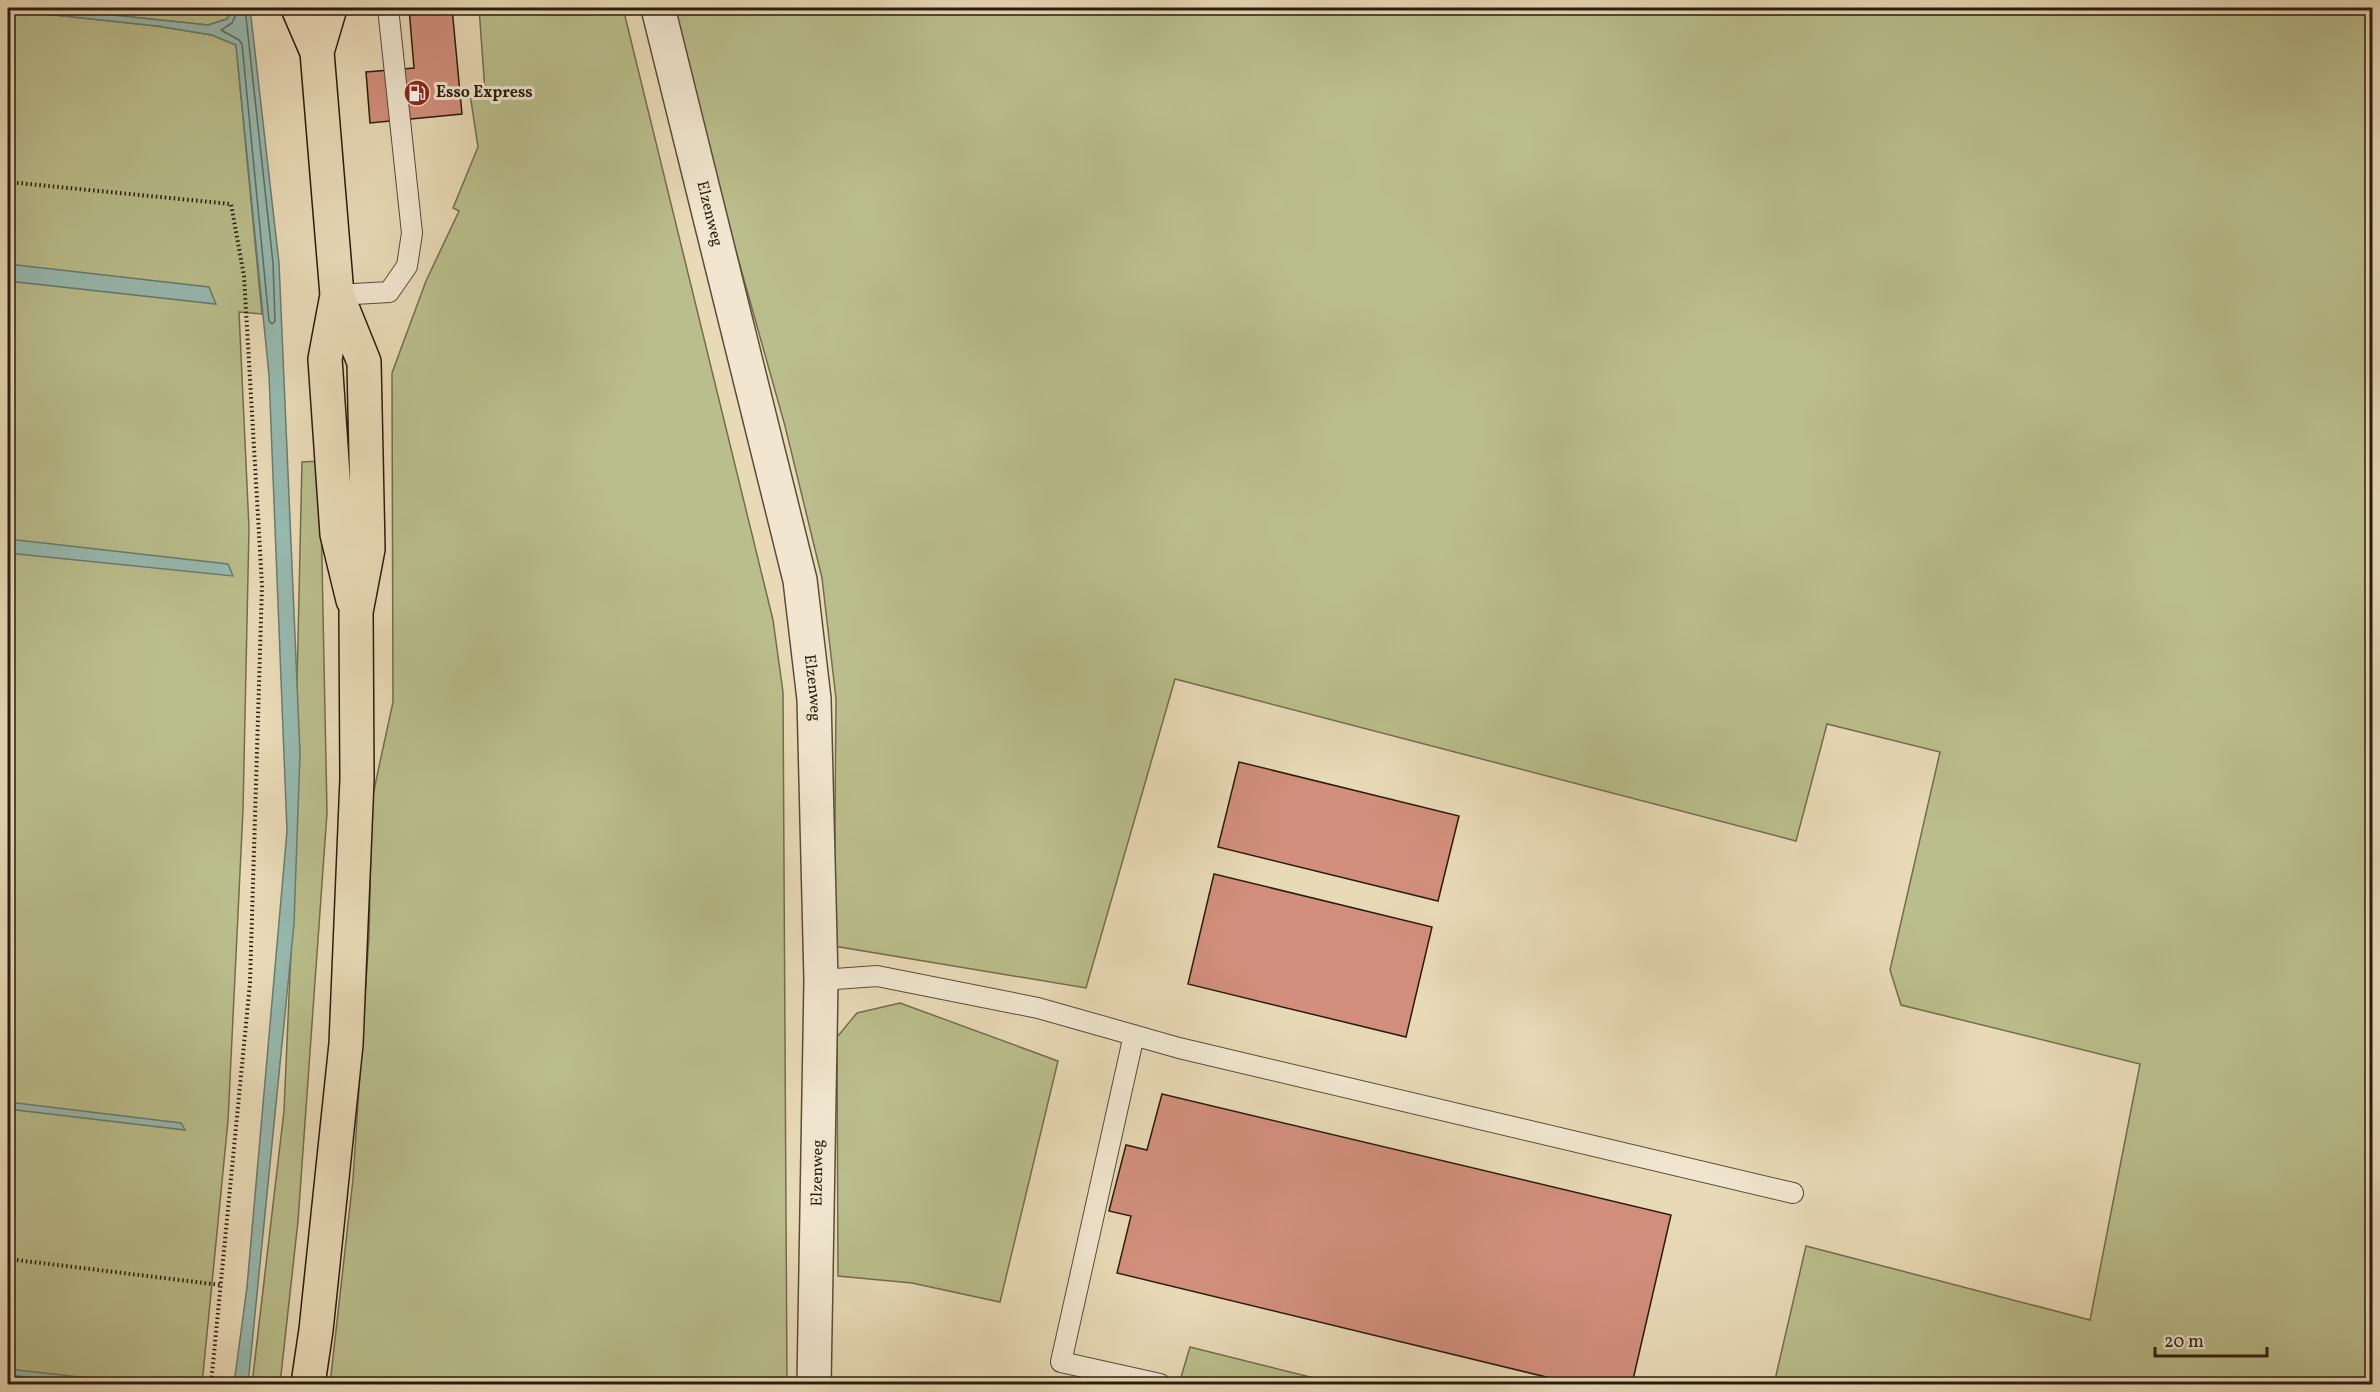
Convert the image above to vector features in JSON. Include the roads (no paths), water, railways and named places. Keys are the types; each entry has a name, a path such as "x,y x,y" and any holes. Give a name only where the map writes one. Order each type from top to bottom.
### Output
{"main road":[{"path":"298,8 317,52 338,295 364,362 368,549 356,612 357,779 346,1044 309,1384"},
{"path":"317,52 330,8"}],"street":[{"name":"Elzenweg","path":"658,8 800,580 813,699 821,980 814,1384"}],"lane":[{"path":"338,295 389,292 407,266 412,233 392,28 388,8"},
{"path":"821,980 877,976 1038,1008 1179,1048 1793,1193"},
{"path":"1134,1035 1061,1362 1160,1384"}],"water":[{"path":"8,8 45,8 208,25 227,19 234,8 250,8 279,263 300,753 294,924 248,1384 234,1384 247,1287 287,831 269,375 236,45 212,35 157,26 8,10"},
{"path":"8,264 209,287 216,304 8,281"},
{"path":"8,539 228,564 233,576 8,553"},
{"path":"8,1102 181,1123 185,1130 8,1109"},
{"path":"8,1369 143,1384 8,1384"}],"place":[{"name":"Esso Express","path":"417,93"}]}
